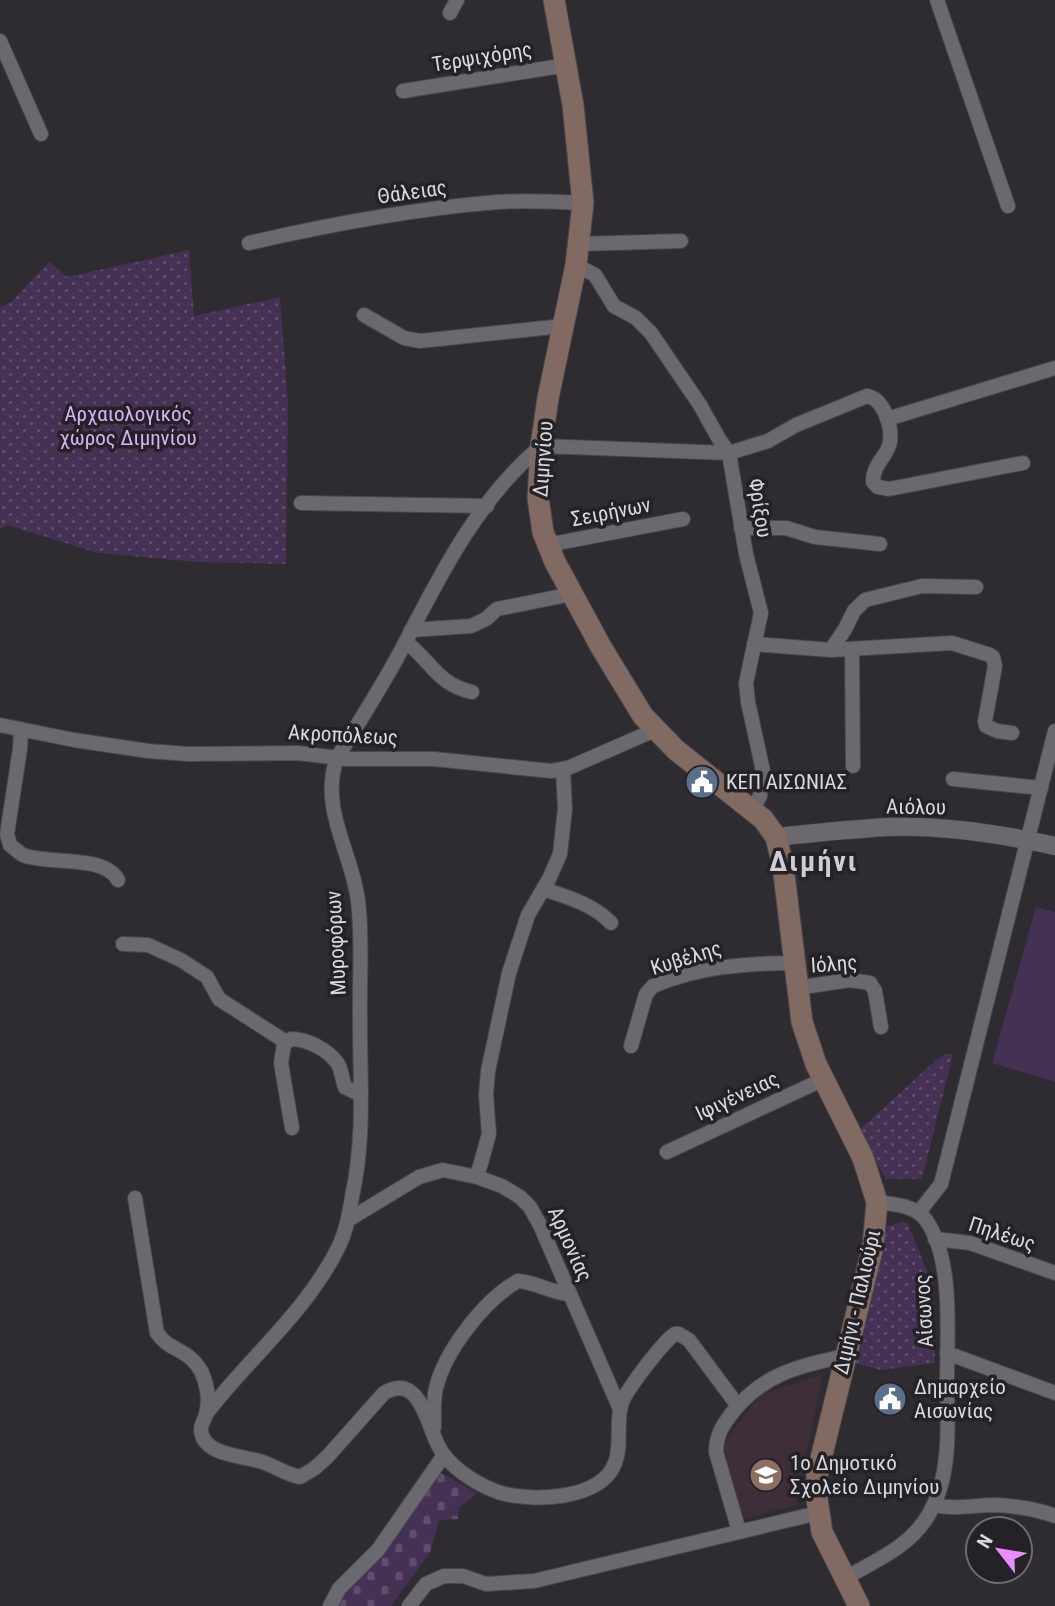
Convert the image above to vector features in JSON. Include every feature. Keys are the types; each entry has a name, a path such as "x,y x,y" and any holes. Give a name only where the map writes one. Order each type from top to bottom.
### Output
{"main road":[{"name":"Διμηνίου","path":"554,0 567,65 583,203 576,265 541,446 538,498 540,521 547,545 572,594 630,697 655,730 771,827 776,837"},
{"name":"Διμήνι - Παλιούρι","path":"776,837 783,866 796,988 809,1047 863,1158 877,1202 873,1246 817,1475 818,1513 822,1532 859,1606"}],"street":[{"path":"937,0 1008,206"},
{"path":"0,41 41,134"},
{"name":"Τερψιχόρης","path":"403,91 567,65"},
{"name":"Θάλειας","path":"249,243 332,224 417,211 500,202 583,203"},
{"path":"578,244 681,241"},
{"name":"Φρίξου","path":"576,265 595,275 614,306 636,318 651,333 729,453 741,528 761,613 747,670 746,692 763,771 760,796 752,811"},
{"path":"364,315 404,338 419,341 563,326"},
{"path":"887,419 1055,368"},
{"path":"541,446 729,453 768,441 796,425 862,397 871,396 876,399 887,419 890,443 873,473 873,482 880,488 888,489 1023,463"},
{"name":"Μυροφόρων","path":"206,1414 235,1377 292,1315 315,1284 339,1247 348,1220 360,1155 358,904 350,865 331,803 331,780 337,758 453,554 487,506 520,466 541,446"},
{"path":"301,503 487,506"},
{"name":"Σειρήνων","path":"547,545 683,519"},
{"path":"741,528 786,528 815,537 880,544"},
{"path":"831,650 854,611 865,600 922,586 976,587"},
{"path":"472,692 442,680 408,636 471,626 486,620 497,610 572,594"},
{"path":"754,644 831,650 945,643 990,655 995,666 986,726 996,731 1012,733"},
{"path":"852,649 853,766"},
{"name":"Ακροπόλεως","path":"0,725 148,751 188,754 298,753 337,758 434,759 551,771 563,769 655,730"},
{"path":"20,729 20,749 7,834 9,845 24,855 101,867 114,873 118,880"},
{"path":"877,1202 919,1212 941,1184 1055,731"},
{"path":"477,1177 489,1134 486,1086 492,1044 521,933 558,861 563,834 563,769"},
{"path":"953,779 1041,788"},
{"name":"Αιόλου","path":"776,837 891,827 984,832 1055,846"},
{"path":"543,888 585,904 603,914 611,923"},
{"path":"123,944 148,945 181,960 207,978 219,999 286,1042"},
{"name":"Κυβέλης","path":"631,1046 646,994 653,986 718,968 793,963"},
{"name":"Ιόλης","path":"796,988 850,980 870,983 875,991 881,1027"},
{"path":"292,1128 281,1063 282,1049 291,1039 302,1041 331,1056 340,1068 345,1087 361,1095"},
{"name":"Ιφιγένειας","path":"667,1152 824,1079"},
{"name":"Αρμονίας","path":"348,1220 429,1172 443,1170 477,1177 520,1196 530,1207 620,1409"},
{"path":"135,1198 157,1333 169,1345 195,1360 206,1389 206,1414 202,1434 212,1447 225,1453 260,1461 286,1474 299,1477 321,1462 384,1393 402,1389 418,1398 444,1455 476,1481 503,1494 527,1497 576,1493 609,1476 617,1461 620,1409 634,1382 670,1337 679,1334 689,1339 738,1406"},
{"name":"Αίσωνος","path":"845,1578 904,1544 919,1528 934,1505 946,1458 947,1353 944,1278 935,1239 919,1212"},
{"name":"Πηλέως","path":"935,1239 970,1243 1055,1273"},
{"path":"436,1442 434,1403 438,1382 457,1345 480,1314 518,1281 559,1294 570,1294"},
{"path":"947,1353 1055,1392"},
{"path":"739,1531 716,1452 716,1439 720,1430 738,1406 769,1379 789,1370 845,1356"},
{"path":"330,1606 339,1589 378,1550 444,1455"},
{"path":"934,1505 953,1508 995,1505 1055,1516"},
{"path":"409,1606 426,1584 444,1576 463,1576 486,1584 517,1584 650,1555 818,1513"}],"shaded area":[{"name":"1ο Δημοτικό Σχολείο Διμηνίου","path":"823,1374 796,1505 739,1520 723,1444 760,1395"}],"green space":[{"name":"Αρχαιολογικός χώρος Διμηνίου","path":"189,250 194,316 280,297 288,403 286,564 197,562 98,553 7,525 0,529 0,307 12,301 49,262 67,277"},
{"path":"1036,907 1055,912 1055,1082 992,1063"},
{"path":"945,1054 953,1054 922,1179 886,1179 858,1131"},
{"path":"902,1222 908,1224 933,1286 935,1363 881,1370 855,1363 885,1229"},
{"path":"441,1473 477,1493 459,1508 458,1519 439,1520 431,1551 391,1606 333,1606 424,1487"}],"place":[{"name":"ΚΕΠ ΑΙΣΩΝΙΑΣ","path":"702,782"},
{"name":"Δημαρχείο Αισωνίας","path":"890,1399"},
{"name":"1ο Δημοτικό Σχολείο Διμηνίου","path":"766,1475"}],"district":[{"name":"Διμήνι","path":"814,861"}]}
